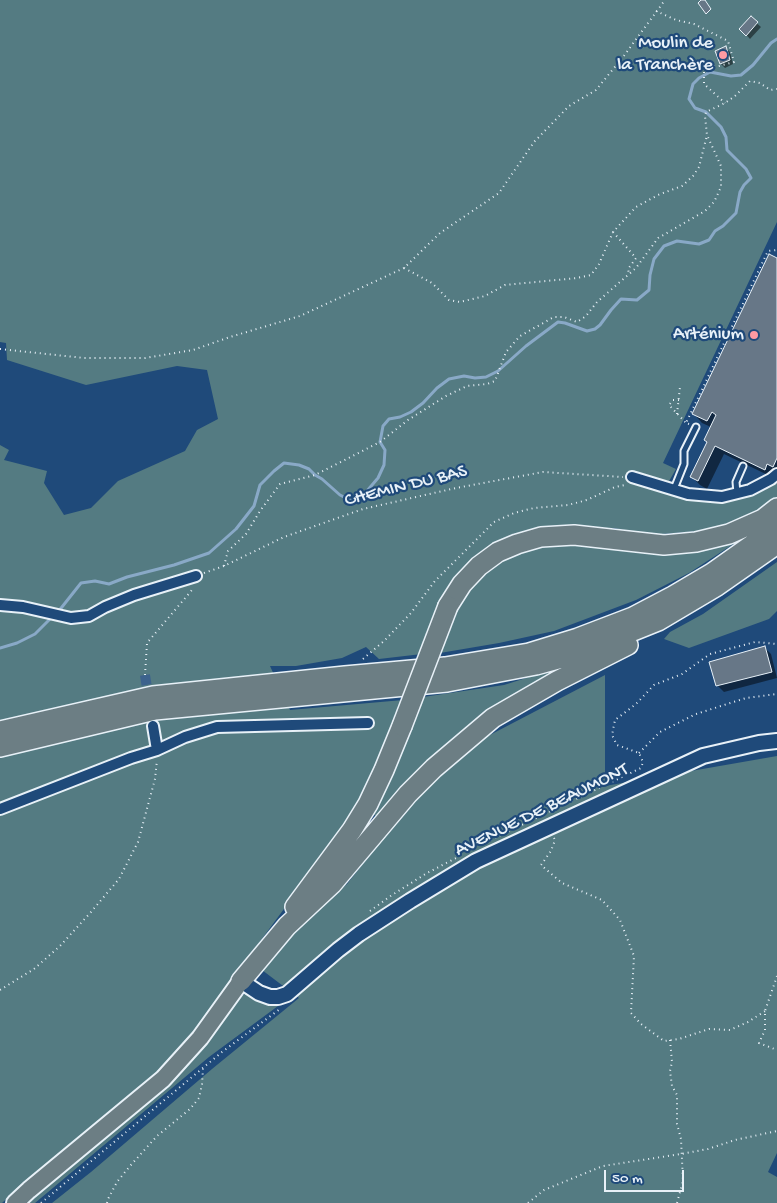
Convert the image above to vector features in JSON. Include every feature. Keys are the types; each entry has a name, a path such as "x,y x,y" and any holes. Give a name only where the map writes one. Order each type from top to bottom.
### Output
{"highway":[{"path":"241,981 254,960 352,830 368,804 402,726 448,606 462,584 479,566 498,552 542,537 574,535 664,545 696,542 730,534 763,519 777,508"},
{"path":"0,731 153,696 445,667 529,653 578,638 633,617 673,596 712,572 753,544 777,524"},
{"path":"0,747 155,710 447,682 536,665 576,654 658,621 717,586 777,543"},
{"path":"241,981 287,926 332,884 408,794 434,768 493,718 557,681 684,616 717,586"}],"main road":[{"name":"AVENUE DE BEAUMONT","path":"241,981 259,993 270,997 287,994 338,950 410,901 476,861 703,756 759,743 777,741"},
{"path":"15,1203 163,1079 200,1038 241,981"}],"street":[{"path":"632,477 688,494 722,497 750,490 777,474"},
{"path":"0,605 23,607 70,618 89,616 134,595 196,576"},
{"path":"0,809 131,758 157,750 185,737 217,727 368,723"},
{"path":"153,726 157,750"}],"lane":[{"path":"674,490 684,464 684,451 696,427"},
{"path":"737,493 736,482 743,466"}],"path":[{"path":"0,348 84,358 144,358 193,350 300,316 404,268 440,233 499,193 534,142 569,106 596,90 665,0"},
{"path":"656,11 676,20 694,24 728,40 734,62 704,68 704,84 725,103"},
{"path":"224,566 228,551 246,534 280,484 315,475 366,450 446,396 467,386 487,384 495,381 506,352 520,336 554,318 564,317 577,322 586,316 598,302 636,268 658,238 706,210 714,202 721,187 721,166 707,135 706,112 735,96 750,81 760,83 770,90 777,89"},
{"path":"404,268 432,283 449,300 460,302 485,296 505,285 590,275 599,264 613,232 636,207 658,195 682,186 693,176 699,167 707,135"},
{"path":"613,232 636,258 628,269 629,274"},
{"path":"686,423 768,252 777,250"},
{"path":"677,414 680,387"},
{"path":"678,400 673,400 669,406 686,423 696,427"},
{"name":"CHEMIN DU BAS","path":"196,576 224,566 284,536 363,509 456,488 543,472 632,477"},
{"path":"145,675 147,643 192,590 196,576"},
{"path":"777,644 755,642 710,654 682,674 654,685 636,704 615,720 612,735 617,745 639,753 660,732 696,714 746,698 777,694"},
{"path":"0,990 34,968 60,946 119,879 138,842 155,779 157,750"},
{"path":"553,833 555,840 551,851 541,865 562,883 602,900 620,920 634,956 630,1012 641,1024 664,1041 679,1039 709,1030 730,1030 748,1022 765,1011"},
{"path":"777,976 765,1011 765,1030 759,1043 777,1050"},
{"path":"41,1203 222,1052 286,1004"},
{"path":"670,1040 672,1062 670,1071 672,1086 677,1095 677,1124 682,1154 683,1181 677,1203"},
{"path":"107,1203 117,1182 130,1166 157,1136 190,1109 199,1098 203,1069"},
{"path":"528,1203 544,1190 603,1166 708,1149 735,1140 777,1131"}],"green space":[{"path":"0,0 777,0 777,222 663,463 676,469 668,483 730,500 765,490 777,478 777,501 767,510 723,529 650,535 614,528 545,530 477,560 422,654 379,659 366,647 342,658 296,666 270,666 290,710 403,700 376,774 343,829 185,1043 152,1078 2,1203 0,1203 0,445 9,450 4,460 47,471 44,483 64,515 91,508 118,481 185,451 197,430 218,419 207,370 177,366 86,385 7,360 6,343 0,342"},
{"path":"735,538 738,541 689,573 636,600 554,631 440,653 454,612 468,587 493,566 524,550 554,543"},
{"path":"777,562 777,611 769,619 689,648 664,639 670,632 703,614"},
{"path":"551,670 554,676 487,710 417,772 379,818 370,812 400,757 423,697 504,685"},
{"path":"605,675 605,786 777,756 777,1153 768,1172 777,1177 777,1203 52,1203 299,998 262,970 300,921 347,884 415,798 486,737"},
{"path":"247,993 279,1003 278,1006 209,1057 35,1203 27,1203 169,1082 239,997"}],"building":[{"path":"701,0 705,0 711,9 706,14 698,3"},
{"path":"751,16 758,22 746,36 739,29"},
{"name":"Moulin de la Tranchère","path":"726,46 730,60 720,64 715,51"},
{"name":"Arténium","path":"769,254 777,258 777,458 773,467 767,464 765,470 715,446 698,481 690,477 707,442 704,440 716,415 712,412 707,421 692,414"},
{"path":"765,646 772,672 716,686 709,662"}],"waterway":[{"path":"58,612 81,583 95,581 109,584 209,553 236,529 254,506 260,485 284,463 299,465 309,469 340,495 354,502 361,498 378,478 384,465 385,450 380,442 383,426 389,419 411,412 449,379 464,376 486,377 498,371 526,346 558,322 587,331 595,329 621,299 637,300 649,290 654,259 664,246 677,241 699,244 709,240 715,231 736,213 740,192 751,178 746,169 727,150 726,137 721,127 706,112 695,108 689,99 693,84 710,72 731,76 741,75 777,39"},
{"path":"0,648 17,643 35,634 53,616"}],"tunnel":[{"path":"145,675 153,726"}],"place":[{"name":"Moulin de la Tranchère","path":"723,55"},
{"name":"Arténium","path":"754,335"}]}
